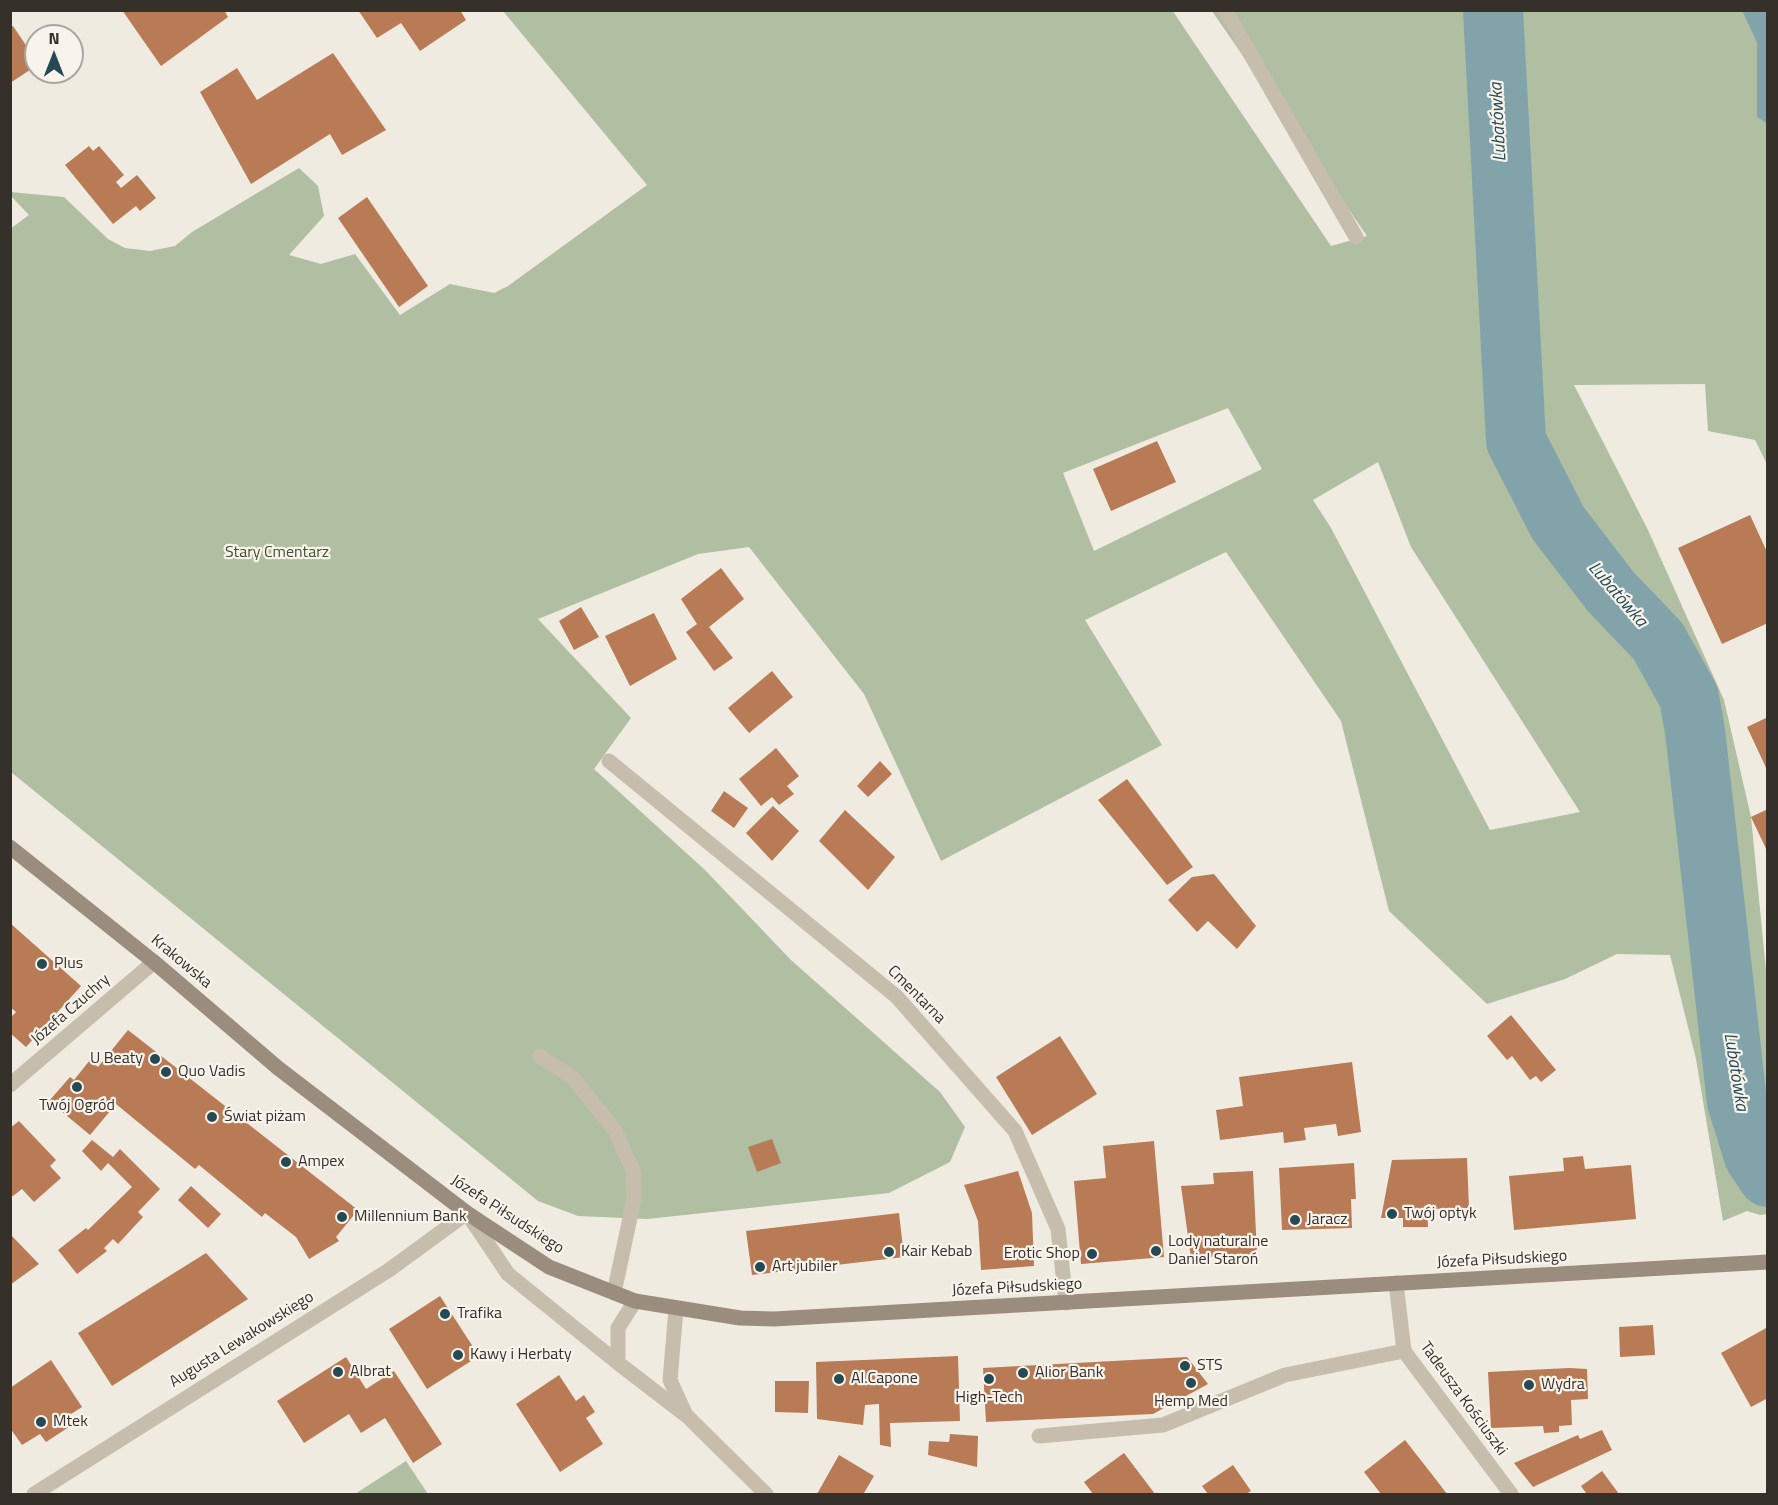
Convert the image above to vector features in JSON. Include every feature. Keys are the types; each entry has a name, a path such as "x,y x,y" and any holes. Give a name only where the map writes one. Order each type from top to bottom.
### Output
{"main road":[{"name":"Krakowska","path":"10,847 154,962 327,1107"},
{"name":"Józefa Piłsudskiego","path":"327,1107 466,1213 549,1267 634,1301 740,1318 774,1319 1767,1262"}],"street":[{"path":"1225,10 1356,237"},
{"name":"Cmentarna","path":"609,762 897,997 1015,1131 1058,1229 1066,1303"},
{"name":"Józefa Czuchry","path":"10,1085 154,962"},
{"path":"539,1056 572,1077 615,1130 633,1171 634,1199 614,1293"},
{"path":"466,1213 508,1275 687,1416 766,1494"},
{"name":"Augusta Lewakowskiego","path":"34,1494 388,1270 466,1213"},
{"name":"Tadeusza Kościuszki","path":"1396,1284 1404,1351 1511,1494"},
{"path":"618,1363 618,1328 634,1301"},
{"path":"676,1309 670,1380 687,1416"},
{"path":"1039,1436 1163,1425 1285,1375 1404,1351"}],"green space":[{"name":"Stary Cmentarz","path":"1172,10 1331,246 1367,236 1212,11 1742,11 1757,43 1757,117 1767,124 1767,464 1755,440 1708,431 1705,384 1574,385 1648,530 1724,700 1751,817 1767,981 1767,1214 1760,1215 1747,1211 1723,1221 1696,1059 1670,955 1617,954 1565,979 1487,1004 1389,911 1341,721 1226,552 1085,620 1162,745 941,861 864,694 749,547 698,554 538,619 631,718 594,769 705,870 791,960 940,1092 965,1127 950,1162 889,1193 647,1219 578,1216 538,1201 11,772 10,229 29,215 10,192 64,197 108,239 125,248 150,251 175,246 192,232 299,168 318,186 324,216 289,255 321,264 355,254 400,315 450,284 494,293 508,286 647,185 503,11","holes":["1228,408 1262,469 1094,551 1063,473","1378,462 1411,547 1580,812 1490,830 1331,528 1313,500"]},
{"path":"406,1461 428,1494 355,1494"}],"water":[{"path":"1742,11 1767,11 1767,124 1757,117 1757,43"}],"building":[{"path":"122,10 224,10 228,17 161,66"},
{"path":"358,10 460,10 466,20 420,51 401,23 377,38"},
{"path":"13,26 24,42 24,74 10,83 10,28"},
{"path":"333,53 386,130 342,155 330,134 251,184 200,92 237,68 257,100"},
{"path":"89,146 93,151 99,146 124,175 116,182 121,188 137,175 156,198 140,211 136,206 113,224 65,165"},
{"path":"367,197 428,286 399,307 338,218"},
{"path":"1157,441 1176,482 1111,511 1093,469"},
{"path":"1750,515 1768,554 1768,623 1722,644 1678,548"},
{"path":"721,568 744,599 709,627 733,658 714,671 686,632 697,624 681,599"},
{"path":"581,607 599,637 574,650 559,621"},
{"path":"654,613 677,659 630,686 605,636"},
{"path":"772,671 793,697 749,733 728,708"},
{"path":"1768,717 1768,772 1747,727"},
{"path":"776,748 799,776 787,786 794,794 779,805 772,797 761,806 739,779"},
{"path":"880,761 892,774 868,797 857,786"},
{"path":"1127,779 1193,867 1167,885 1098,800"},
{"path":"724,791 748,808 734,828 711,811"},
{"path":"773,806 799,831 772,861 746,833"},
{"path":"1768,809 1768,853 1751,817"},
{"path":"845,810 895,857 868,890 819,841"},
{"path":"1214,874 1256,926 1237,949 1208,921 1197,932 1168,900 1192,877"},
{"path":"10,923 81,986 26,1047 10,1033 10,1018 16,1012 10,1007"},
{"path":"1511,1015 1556,1070 1541,1082 1536,1076 1530,1080 1512,1056 1507,1060 1487,1036"},
{"path":"128,1030 358,1210 336,1237 339,1241 309,1259 296,1237 265,1213 262,1217 199,1165 195,1169 116,1104 90,1135 49,1101 70,1077 74,1080 90,1060 98,1067"},
{"path":"1060,1036 1097,1094 1032,1135 996,1077"},
{"path":"1352,1062 1361,1132 1338,1136 1336,1124 1304,1128 1306,1140 1284,1143 1283,1132 1220,1140 1216,1110 1243,1106 1239,1077"},
{"path":"19,1121 56,1160 50,1166 61,1178 34,1202 22,1189 13,1196 10,1194 10,1128"},
{"path":"772,1139 781,1163 757,1172 748,1147"},
{"path":"92,1140 113,1157 120,1149 160,1189 138,1212 143,1217 118,1244 113,1239 104,1248 107,1251 77,1274 58,1250 86,1228 88,1230 132,1187 108,1163 101,1171 82,1151"},
{"path":"1154,1141 1164,1257 1081,1264 1074,1181 1106,1178 1103,1146"},
{"path":"1583,1156 1585,1169 1631,1165 1636,1219 1514,1230 1509,1176 1564,1171 1563,1158"},
{"path":"1467,1158 1469,1208 1427,1209 1428,1227 1403,1227 1403,1218 1381,1218 1392,1160"},
{"path":"1354,1163 1356,1199 1351,1199 1352,1228 1282,1230 1279,1168"},
{"path":"1018,1171 1032,1213 1034,1266 981,1270 978,1221 964,1185"},
{"path":"1253,1171 1257,1254 1191,1258 1181,1186 1214,1184 1213,1173"},
{"path":"191,1186 221,1214 208,1228 178,1200"},
{"path":"899,1213 904,1257 752,1275 746,1231"},
{"path":"10,1234 39,1264 10,1285"},
{"path":"206,1253 248,1299 112,1386 78,1333"},
{"path":"440,1296 479,1356 427,1389 389,1329"},
{"path":"1653,1325 1655,1355 1620,1357 1619,1327"},
{"path":"1768,1327 1768,1398 1751,1407 1721,1353"},
{"path":"958,1356 960,1421 890,1423 891,1447 880,1445 879,1404 865,1405 863,1425 817,1419 816,1362"},
{"path":"346,1357 366,1389 394,1371 442,1444 413,1463 385,1418 361,1433 349,1414 304,1443 277,1401"},
{"path":"1187,1357 1208,1384 1153,1414 986,1422 983,1368"},
{"path":"51,1360 82,1407 63,1419 69,1427 46,1442 40,1434 22,1445 10,1428 10,1388"},
{"path":"1587,1369 1588,1399 1571,1400 1572,1425 1559,1426 1559,1432 1544,1433 1543,1426 1491,1428 1488,1372"},
{"path":"559,1375 576,1401 584,1395 595,1412 586,1418 603,1444 560,1472 516,1404"},
{"path":"775,1381 809,1381 808,1413 775,1412"},
{"path":"1602,1430 1612,1450 1533,1487 1514,1463 1578,1435 1580,1439"},
{"path":"950,1434 978,1436 977,1467 928,1455 929,1441 949,1442"},
{"path":"1405,1440 1447,1494 1381,1494 1364,1472"},
{"path":"1124,1453 1155,1494 1093,1494 1084,1482"},
{"path":"839,1455 874,1476 864,1493 866,1494 817,1494"},
{"path":"1233,1465 1251,1491 1246,1494 1208,1494 1202,1486"},
{"path":"1602,1471 1619,1494 1583,1494 1586,1493 1581,1486"}],"waterway":[{"name":"Lubatówka","path":"1493,10 1516,441 1558,523 1611,592 1658,641 1689,697 1695,731 1737,1102 1754,1156 1768,1177"}],"place":[{"name":"Plus","path":"42,964"},
{"name":"U Beaty","path":"155,1059"},
{"name":"Quo Vadis","path":"166,1072"},
{"name":"Twój Ogród","path":"77,1087"},
{"name":"Świat piżam","path":"212,1117"},
{"name":"Ampex","path":"286,1162"},
{"name":"Twój optyk","path":"1392,1214"},
{"name":"Millennium Bank","path":"342,1217"},
{"name":"Jaracz","path":"1295,1220"},
{"name":"Lody naturalne Daniel Staroń","path":"1156,1251"},
{"name":"Kair Kebab","path":"889,1252"},
{"name":"Erotic Shop","path":"1092,1254"},
{"name":"Art jubiler","path":"760,1267"},
{"name":"Trafika","path":"445,1314"},
{"name":"Kawy i Herbaty","path":"458,1355"},
{"name":"STS","path":"1185,1366"},
{"name":"Albrat","path":"338,1372"},
{"name":"Alior Bank","path":"1023,1373"},
{"name":"Al.Capone","path":"839,1379"},
{"name":"High-Tech","path":"989,1379"},
{"name":"Hemp Med","path":"1191,1383"},
{"name":"Wydra","path":"1529,1385"},
{"name":"Mtek","path":"41,1422"}]}
